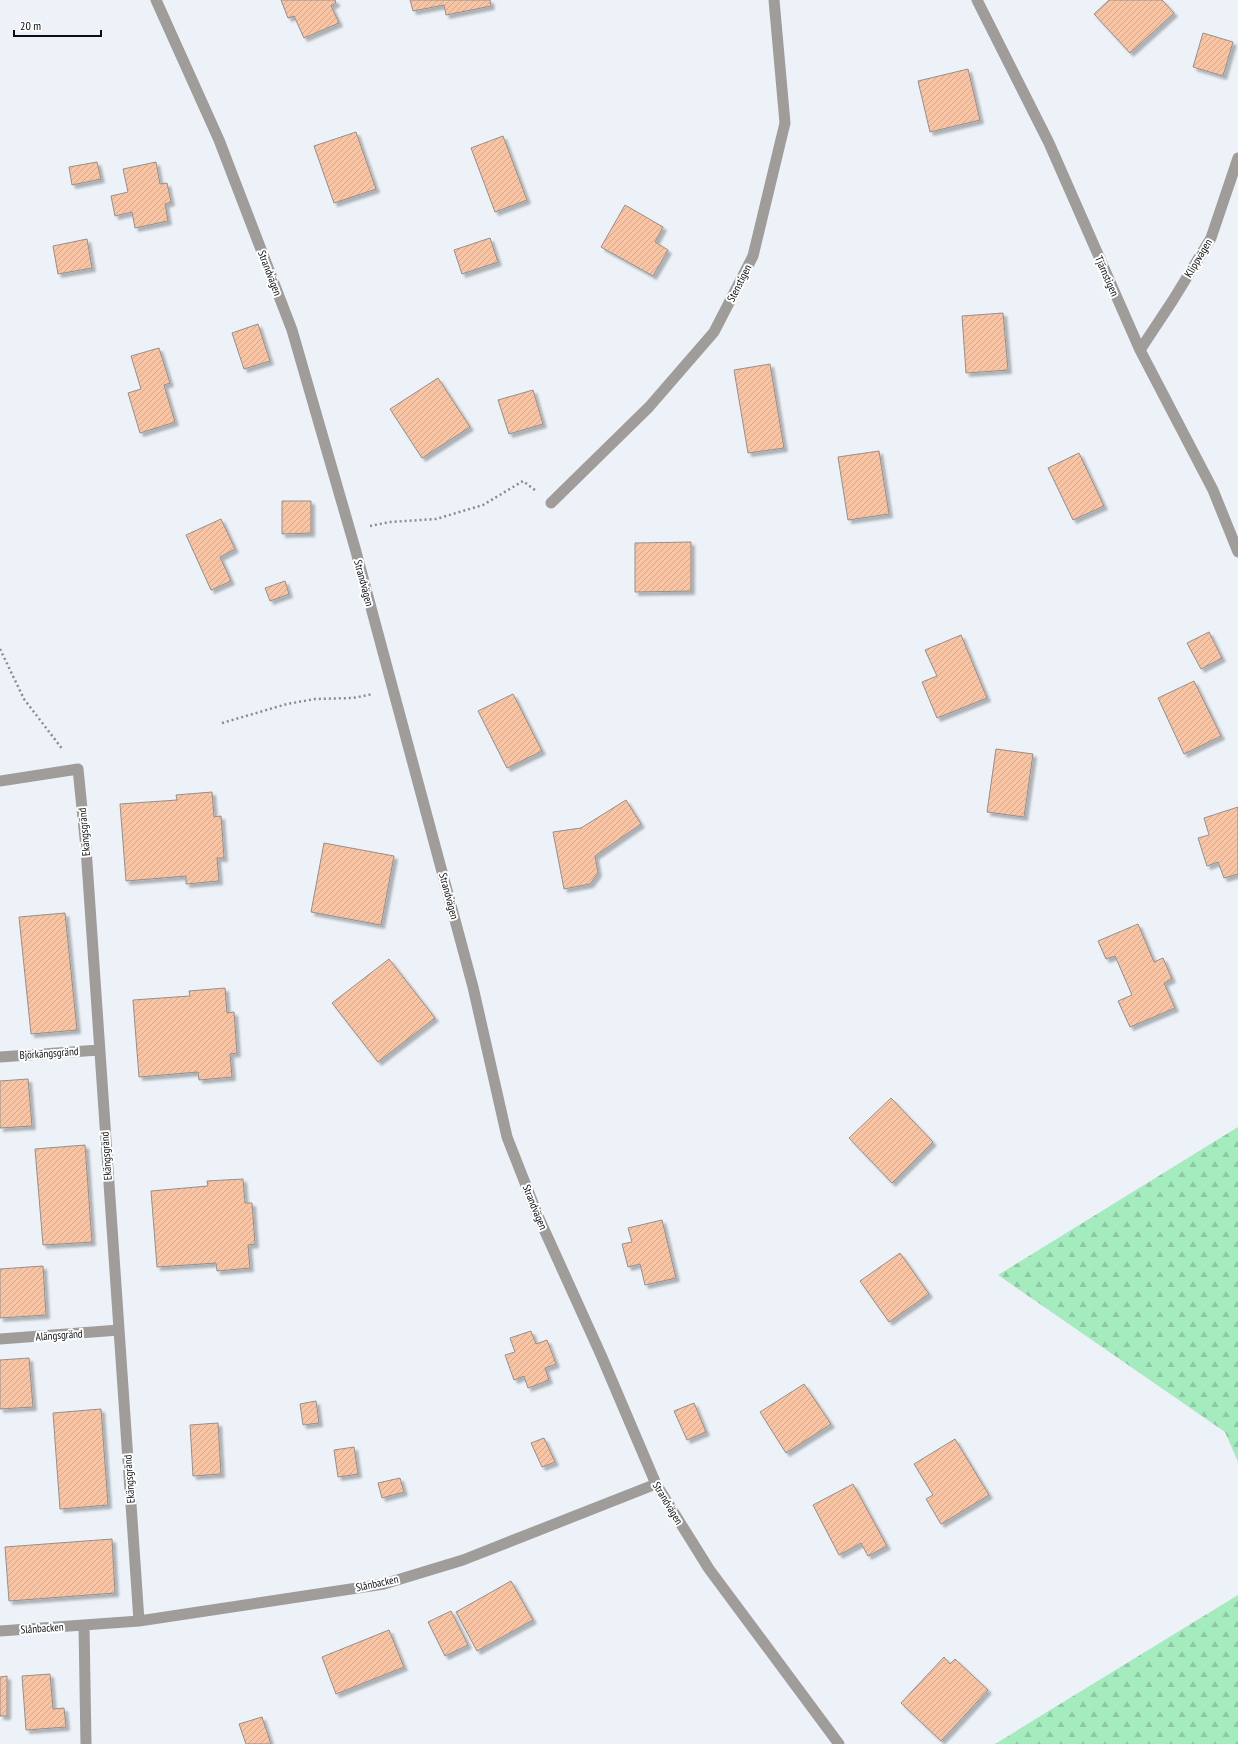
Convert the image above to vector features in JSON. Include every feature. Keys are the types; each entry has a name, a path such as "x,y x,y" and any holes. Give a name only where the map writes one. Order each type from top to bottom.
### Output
{"street":[{"name":"Strandvägen","path":"156,0 219,140 292,330 350,530 474,987 507,1137 538,1216 601,1355 656,1484 709,1569 838,1744"},
{"name":"Stenstigen","path":"551,503 649,407 714,332 753,256 786,123 774,0"},
{"name":"Tjärnstigen","path":"977,0 1049,143 1140,350 1213,490 1238,552"},
{"name":"Klippvägen","path":"1140,350 1211,238 1238,158"},
{"path":"0,781 78,769"},
{"name":"Ekängsgränd","path":"78,769 86,848 138,1621"},
{"name":"Björkängsgränd","path":"0,1057 99,1050"},
{"name":"Alängsgränd","path":"0,1339 119,1330"},
{"name":"Slånbacken","path":"0,1631 138,1621 384,1584 463,1560 656,1484"},
{"path":"84,1626 86,1744"}],"path":[{"path":"350,530 390,522 436,519 483,505 523,481"},
{"path":"0,649 24,699 78,769"},
{"path":"222,722 287,704 315,700 353,698 393,689"}],"green space":[{"path":"1238,1127 1238,1462 1225,1432 998,1275"},
{"path":"1238,1595 1238,1744 995,1744"}],"building":[{"path":"281,0 335,0 336,3 331,6 339,23 304,38 294,16 288,18"},
{"path":"410,0 490,0 491,6 446,15 444,5 413,11"},
{"path":"1109,0 1162,0 1174,13 1130,53 1094,14"},
{"path":"1203,33 1233,42 1223,76 1193,67"},
{"path":"968,69 980,120 930,132 918,81"},
{"path":"356,132 376,189 334,203 314,146"},
{"path":"503,136 527,200 495,212 471,148"},
{"path":"97,162 101,179 72,185 69,167"},
{"path":"156,162 160,184 167,183 171,202 165,204 168,221 135,228 132,212 115,216 111,196 128,192 123,169"},
{"path":"625,205 663,227 655,242 668,250 653,276 601,247"},
{"path":"490,238 498,262 462,274 454,250"},
{"path":"87,239 92,268 58,274 53,246"},
{"path":"1003,313 1008,370 966,373 962,316"},
{"path":"258,324 270,361 244,369 232,333"},
{"path":"159,348 170,383 164,385 175,422 140,433 128,393 141,389 131,356"},
{"path":"770,364 784,448 748,453 734,370"},
{"path":"438,378 470,427 422,458 390,409"},
{"path":"533,390 543,424 509,434 498,400"},
{"path":"879,451 889,514 848,520 838,457"},
{"path":"1079,453 1104,506 1073,520 1048,468"},
{"path":"282,501 311,501 311,533 282,534"},
{"path":"221,519 235,549 220,557 231,581 211,590 186,535"},
{"path":"691,542 691,591 635,592 635,543"},
{"path":"285,581 289,594 270,601 265,588"},
{"path":"1209,632 1222,658 1201,669 1187,643"},
{"path":"961,635 987,698 937,718 922,682 937,676 925,650"},
{"path":"1194,681 1221,736 1184,754 1158,698"},
{"path":"513,694 542,751 507,768 478,711"},
{"path":"996,749 1033,754 1024,817 987,812"},
{"path":"212,792 214,817 221,816 224,858 217,858 219,881 186,884 186,876 126,881 120,804 177,800 176,795"},
{"path":"626,800 641,824 595,856 598,873 590,884 564,889 553,832 581,828"},
{"path":"1238,807 1238,874 1224,878 1218,862 1207,866 1198,838 1209,835 1204,818"},
{"path":"324,843 394,856 381,925 311,912"},
{"path":"65,913 77,1030 31,1034 19,917"},
{"path":"1138,924 1154,962 1163,958 1172,979 1164,983 1175,1008 1130,1027 1118,1001 1132,995 1115,956 1106,959 1098,941"},
{"path":"389,959 435,1018 378,1062 332,1003"},
{"path":"225,988 227,1013 234,1012 237,1053 230,1054 232,1077 199,1080 198,1072 139,1077 133,1000 190,996 189,991"},
{"path":"28,1079 32,1126 0,1128 0,1081"},
{"path":"891,1098 933,1142 892,1183 849,1138"},
{"path":"85,1145 92,1242 43,1245 35,1149"},
{"path":"243,1179 245,1203 252,1203 255,1244 248,1245 250,1268 217,1271 216,1263 157,1267 151,1191 208,1186 207,1181"},
{"path":"662,1220 676,1278 645,1285 640,1264 628,1267 622,1244 632,1242 628,1228"},
{"path":"900,1253 929,1294 889,1322 860,1281"},
{"path":"43,1266 46,1315 0,1318 0,1269"},
{"path":"531,1331 536,1344 547,1340 556,1364 545,1368 549,1380 528,1388 524,1376 514,1380 505,1355 515,1352 510,1338"},
{"path":"29,1358 33,1407 0,1409 0,1360"},
{"path":"804,1384 831,1424 786,1453 760,1412"},
{"path":"316,1401 319,1423 303,1425 300,1404"},
{"path":"694,1403 706,1432 687,1440 674,1411"},
{"path":"101,1409 108,1505 60,1509 53,1413"},
{"path":"218,1423 221,1474 193,1476 190,1425"},
{"path":"544,1438 555,1462 542,1467 531,1443"},
{"path":"955,1439 989,1495 941,1524 926,1499 933,1495 914,1464"},
{"path":"354,1447 358,1474 338,1477 334,1450"},
{"path":"400,1478 404,1492 382,1498 378,1483"},
{"path":"853,1484 887,1546 868,1556 861,1543 839,1555 813,1505"},
{"path":"112,1539 115,1593 9,1601 5,1547"},
{"path":"511,1581 533,1620 477,1651 456,1612"},
{"path":"451,1611 468,1645 445,1656 428,1622"},
{"path":"389,1630 404,1667 336,1694 322,1657"},
{"path":"944,1657 950,1664 955,1659 988,1690 941,1741 901,1703"},
{"path":"50,1674 53,1709 64,1708 66,1727 26,1730 22,1676"},
{"path":"7,1676 7,1716 0,1716 0,1677"},
{"path":"262,1717 271,1744 246,1744 239,1724"}]}
